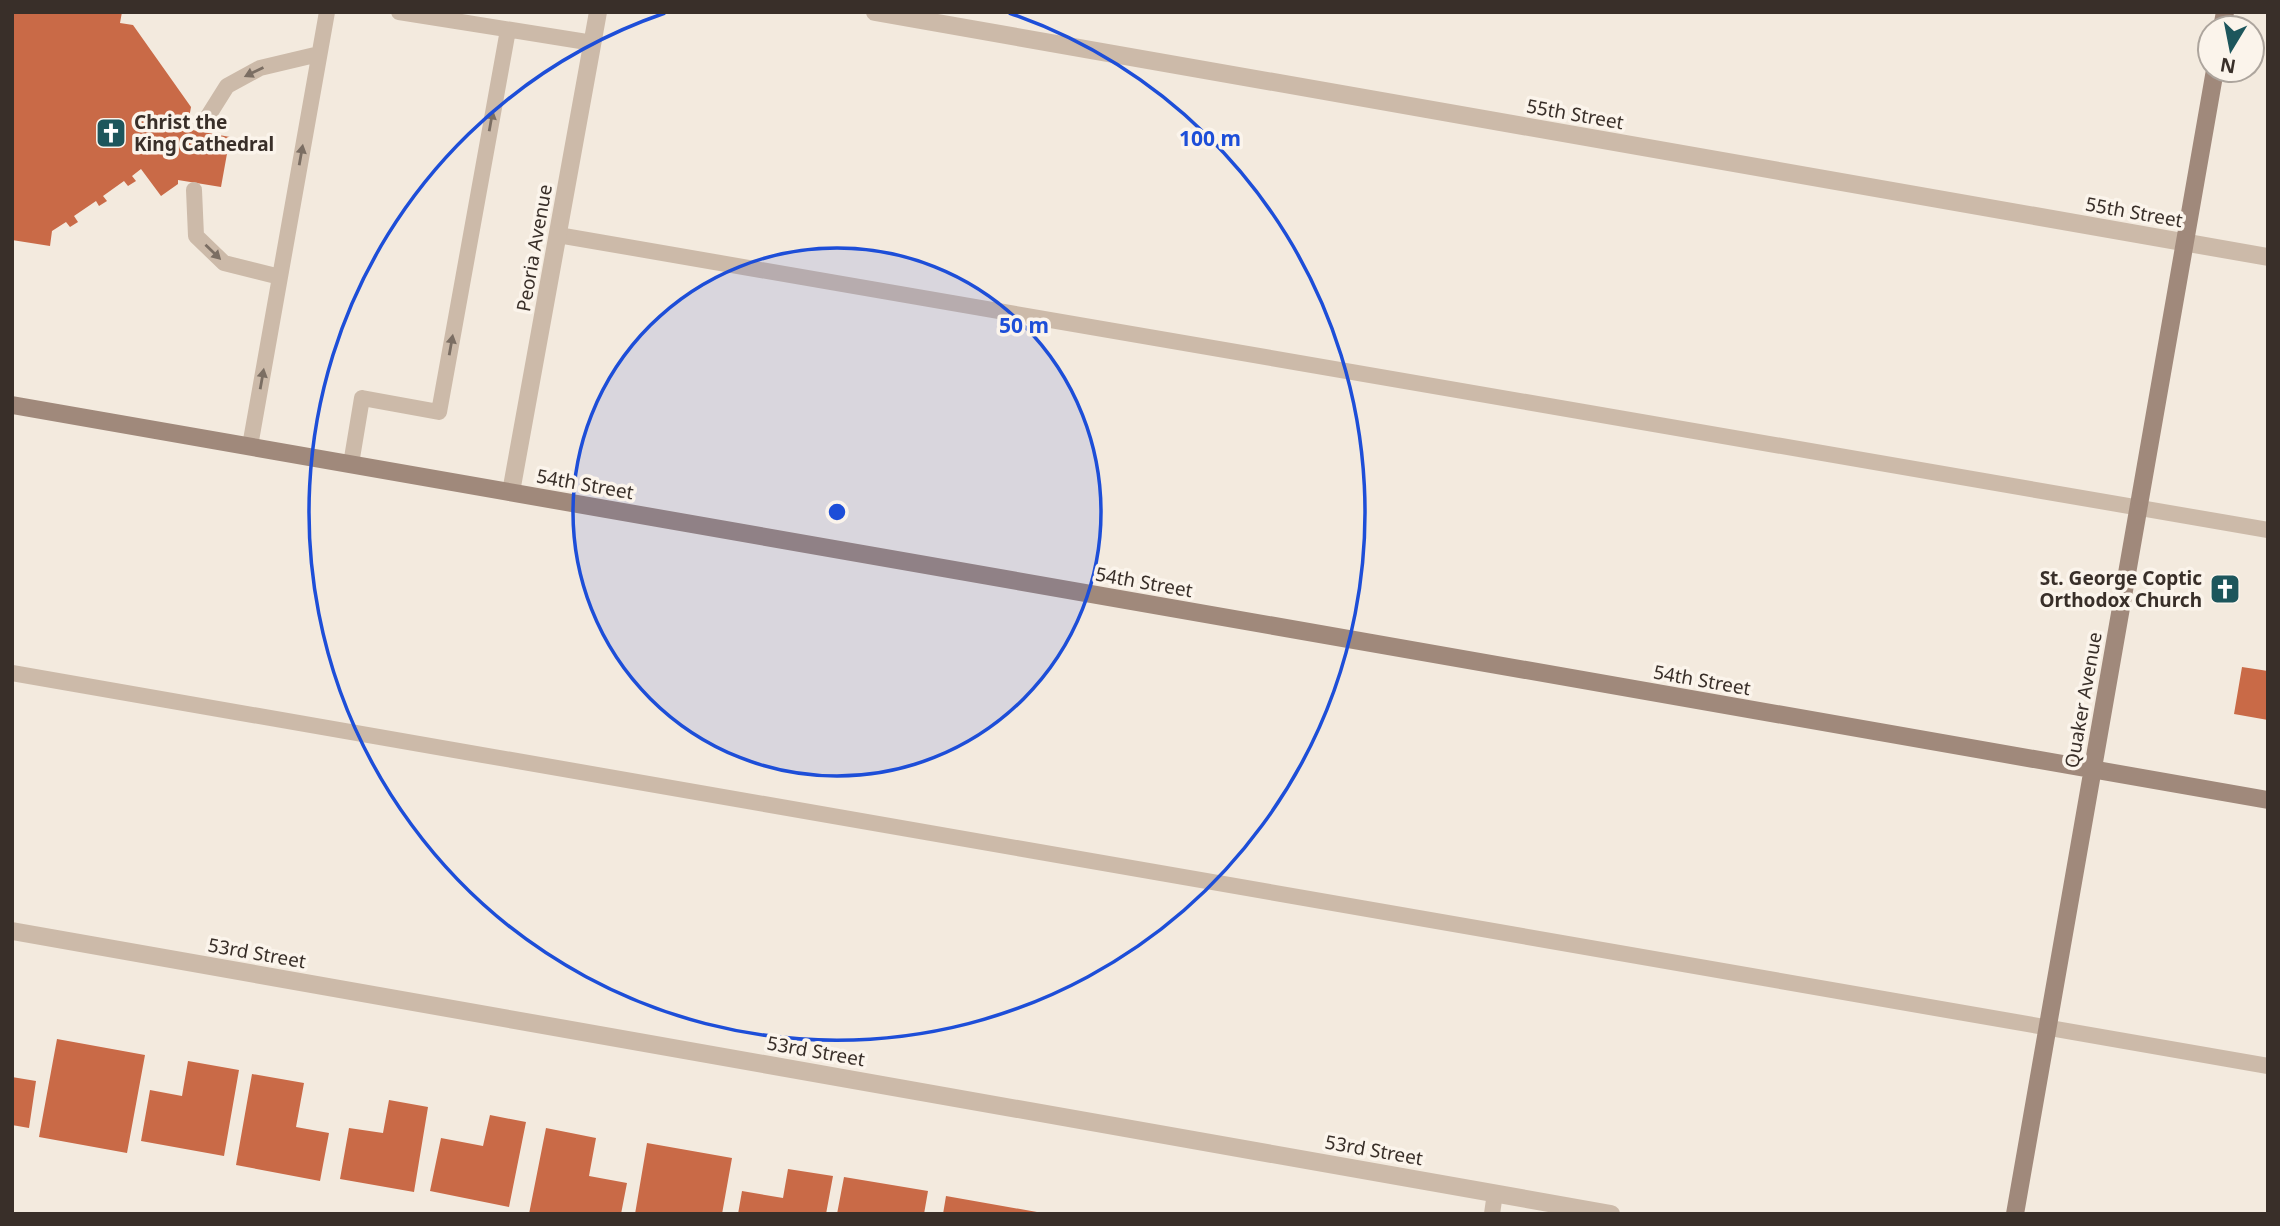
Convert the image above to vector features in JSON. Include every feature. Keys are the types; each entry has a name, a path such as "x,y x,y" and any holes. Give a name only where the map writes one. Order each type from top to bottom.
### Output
{"street":[{"name":"Peoria Avenue","path":"512,492 598,12"},
{"name":"55th Street","path":"875,12 2268,257"},
{"name":"Quaker Avenue","path":"2015,1214 2212,84"},
{"name":"54th Street","path":"12,405 2268,800"},
{"name":"53rd Street","path":"12,931 1611,1214"}],"lane":[{"path":"250,446 327,12"},
{"path":"399,12 593,43"},
{"path":"351,464 362,398 439,412 508,30"},
{"path":"205,121 227,86 260,68 319,54"},
{"path":"194,190 196,236 224,263 280,277"},
{"path":"558,235 2268,530"},
{"path":"12,673 2268,1066"},
{"path":"1492,1214 1495,1193"}],"building":[{"name":"Christ the King Cathedral","path":"12,12 122,12 120,23 133,25 191,107 187,129 230,137 221,187 178,180 178,184 161,196 141,169 132,176 136,181 128,186 124,181 103,196 107,201 99,206 96,201 74,216 78,222 70,227 66,222 52,231 50,246 12,240"},
{"path":"2242,667 2268,671 2268,720 2234,714"},
{"path":"57,1039 145,1055 127,1153 39,1137"},
{"path":"188,1061 239,1070 224,1156 141,1141 150,1090 182,1096"},
{"path":"252,1074 304,1083 296,1127 329,1133 320,1181 236,1165"},
{"path":"12,1077 36,1081 29,1128 12,1125"},
{"path":"389,1100 428,1107 414,1192 340,1179 349,1128 383,1133"},
{"path":"490,1115 526,1122 509,1207 430,1191 441,1138 483,1146"},
{"path":"546,1128 596,1138 589,1176 627,1183 621,1214 529,1214"},
{"path":"647,1143 732,1158 722,1214 635,1214"},
{"path":"788,1169 833,1176 826,1214 738,1214 742,1191 783,1198"},
{"path":"844,1177 928,1191 924,1214 837,1214"},
{"path":"946,1196 1037,1212 1037,1214 943,1214"}],"place":[{"name":"Christ the King Cathedral","path":"111,133"},
{"name":"St. George Coptic Orthodox Church","path":"2225,589"}]}
